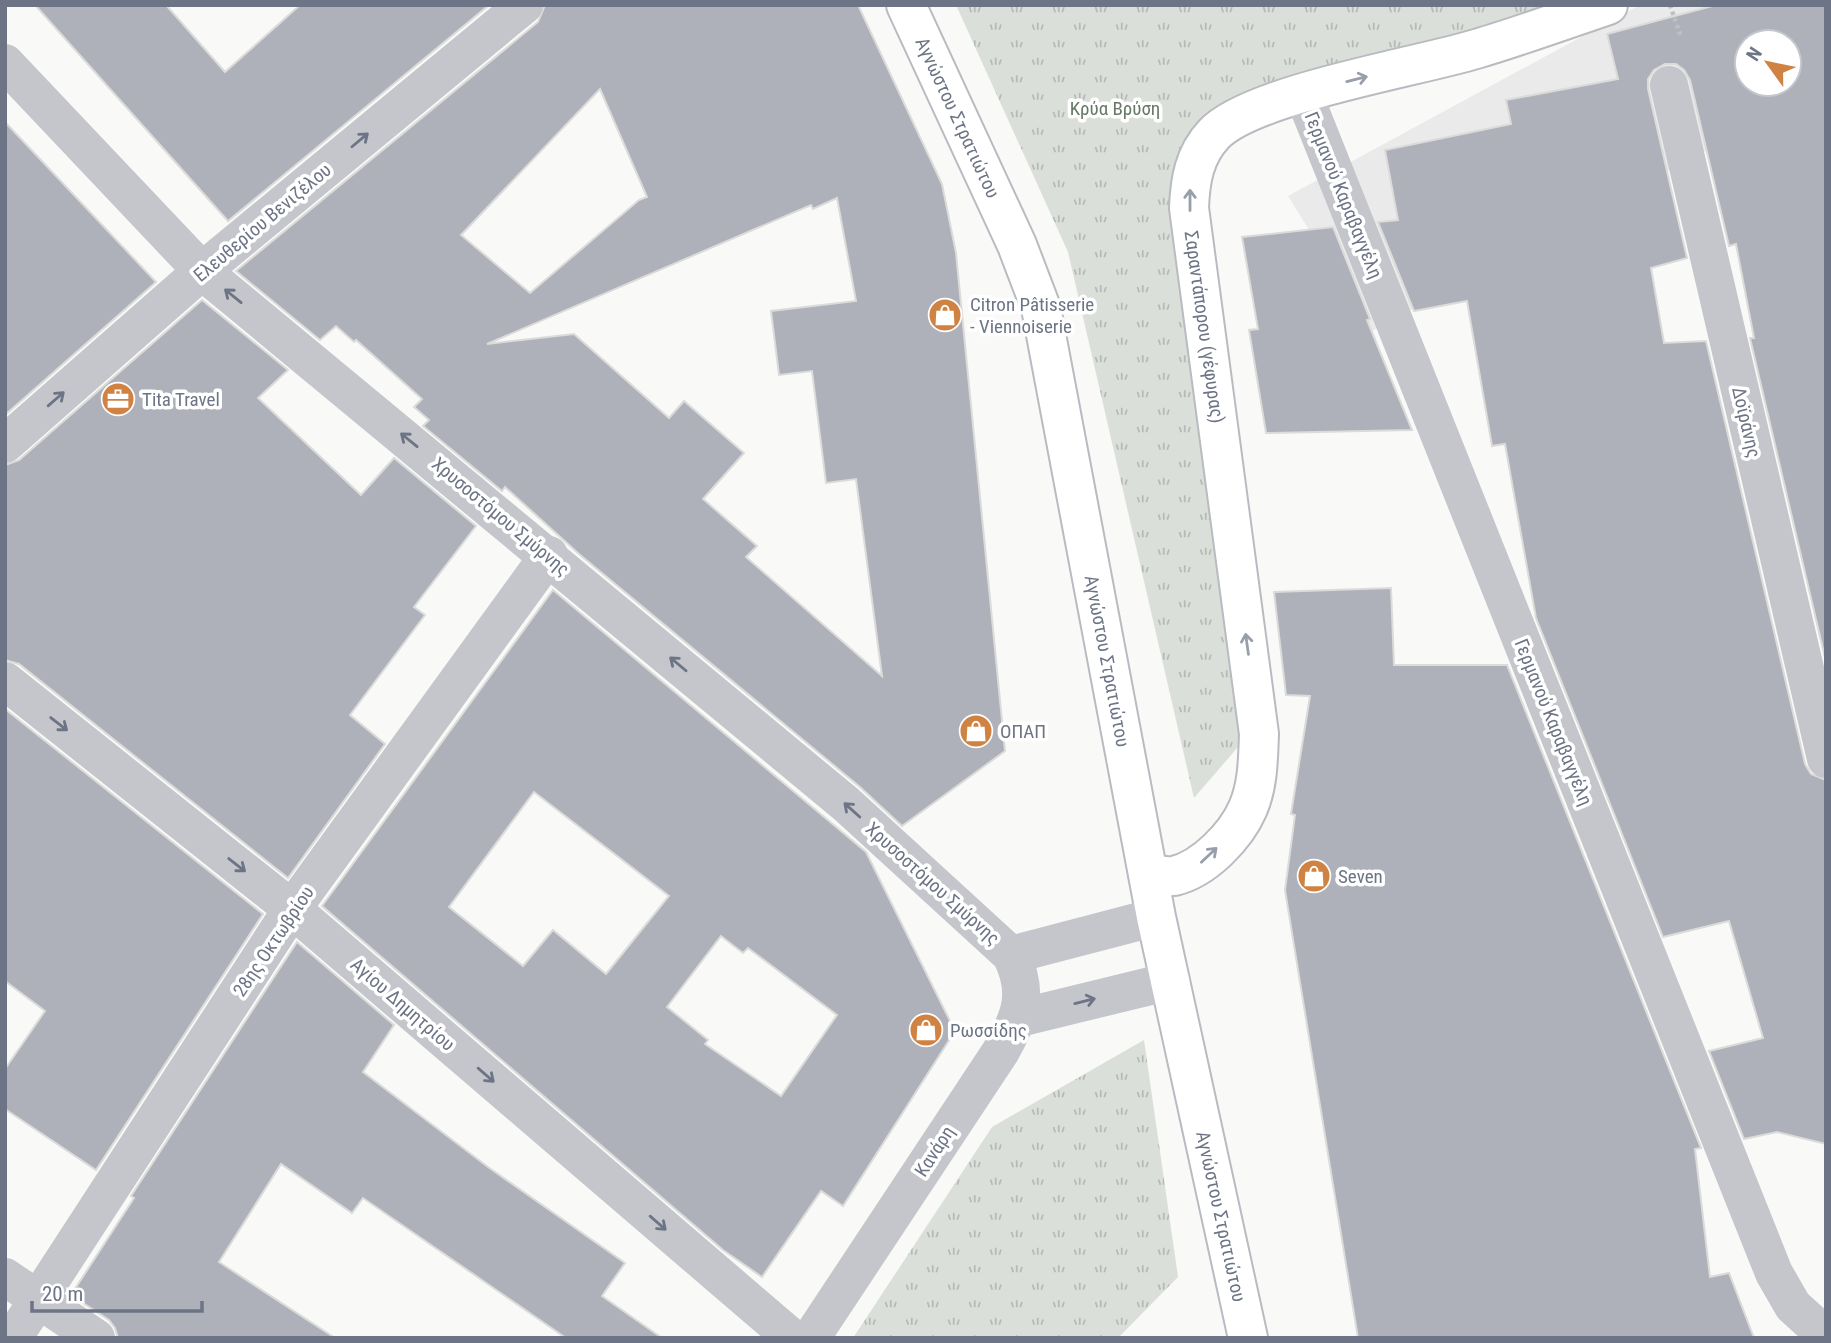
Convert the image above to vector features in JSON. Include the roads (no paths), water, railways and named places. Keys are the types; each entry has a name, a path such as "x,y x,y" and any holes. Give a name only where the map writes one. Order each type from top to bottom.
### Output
{"main road":[{"name":"Αγνώστου Στρατιώτου","path":"906,5 1017,245 1041,308 1156,917 1246,1337"},
{"name":"Σαραντάπορου (γέφυρας)","path":"1148,873 1171,877 1193,870 1227,839 1247,809 1256,778 1258,756 1259,734 1189,208 1190,181 1199,155 1214,134 1233,119 1303,93 1476,49 1608,5"}],"street":[{"name":"Ελευθερίου Βενιζέλου","path":"5,444 202,271 524,5"},
{"name":"Χρυσοστόμου Σμύρνης","path":"5,63 202,271 549,555 846,804 1011,956"},
{"name":"Δοϊράνης","path":"1668,85 1826,759"},
{"name":"Γερμανού Καραβαγγέλη","path":"1303,93 1773,1273 1793,1306 1826,1336"},
{"name":"28ης Οκτωβρίου","path":"13,1338 292,909 549,555"},
{"name":"Αγίου Δημητρίου","path":"5,681 292,909 792,1338"},
{"path":"1011,956 1156,917"},
{"name":"Κανάρη","path":"811,1338 993,1062 1019,1018 1023,990 1011,956"},
{"path":"1019,1018 1171,981"},
{"path":"5,1277 96,1338"}],"place":[{"name":"Citron Pâtisserie - Viennoiserie","path":"945,315"},
{"name":"Tita Travel","path":"118,399"},
{"name":"ΟΠΑΠ","path":"976,731"},
{"name":"Seven","path":"1314,876"},
{"name":"Ρωσσίδης","path":"926,1030"}],"park label":[{"name":"Κρύα Βρύση","path":"1115,108"}]}
